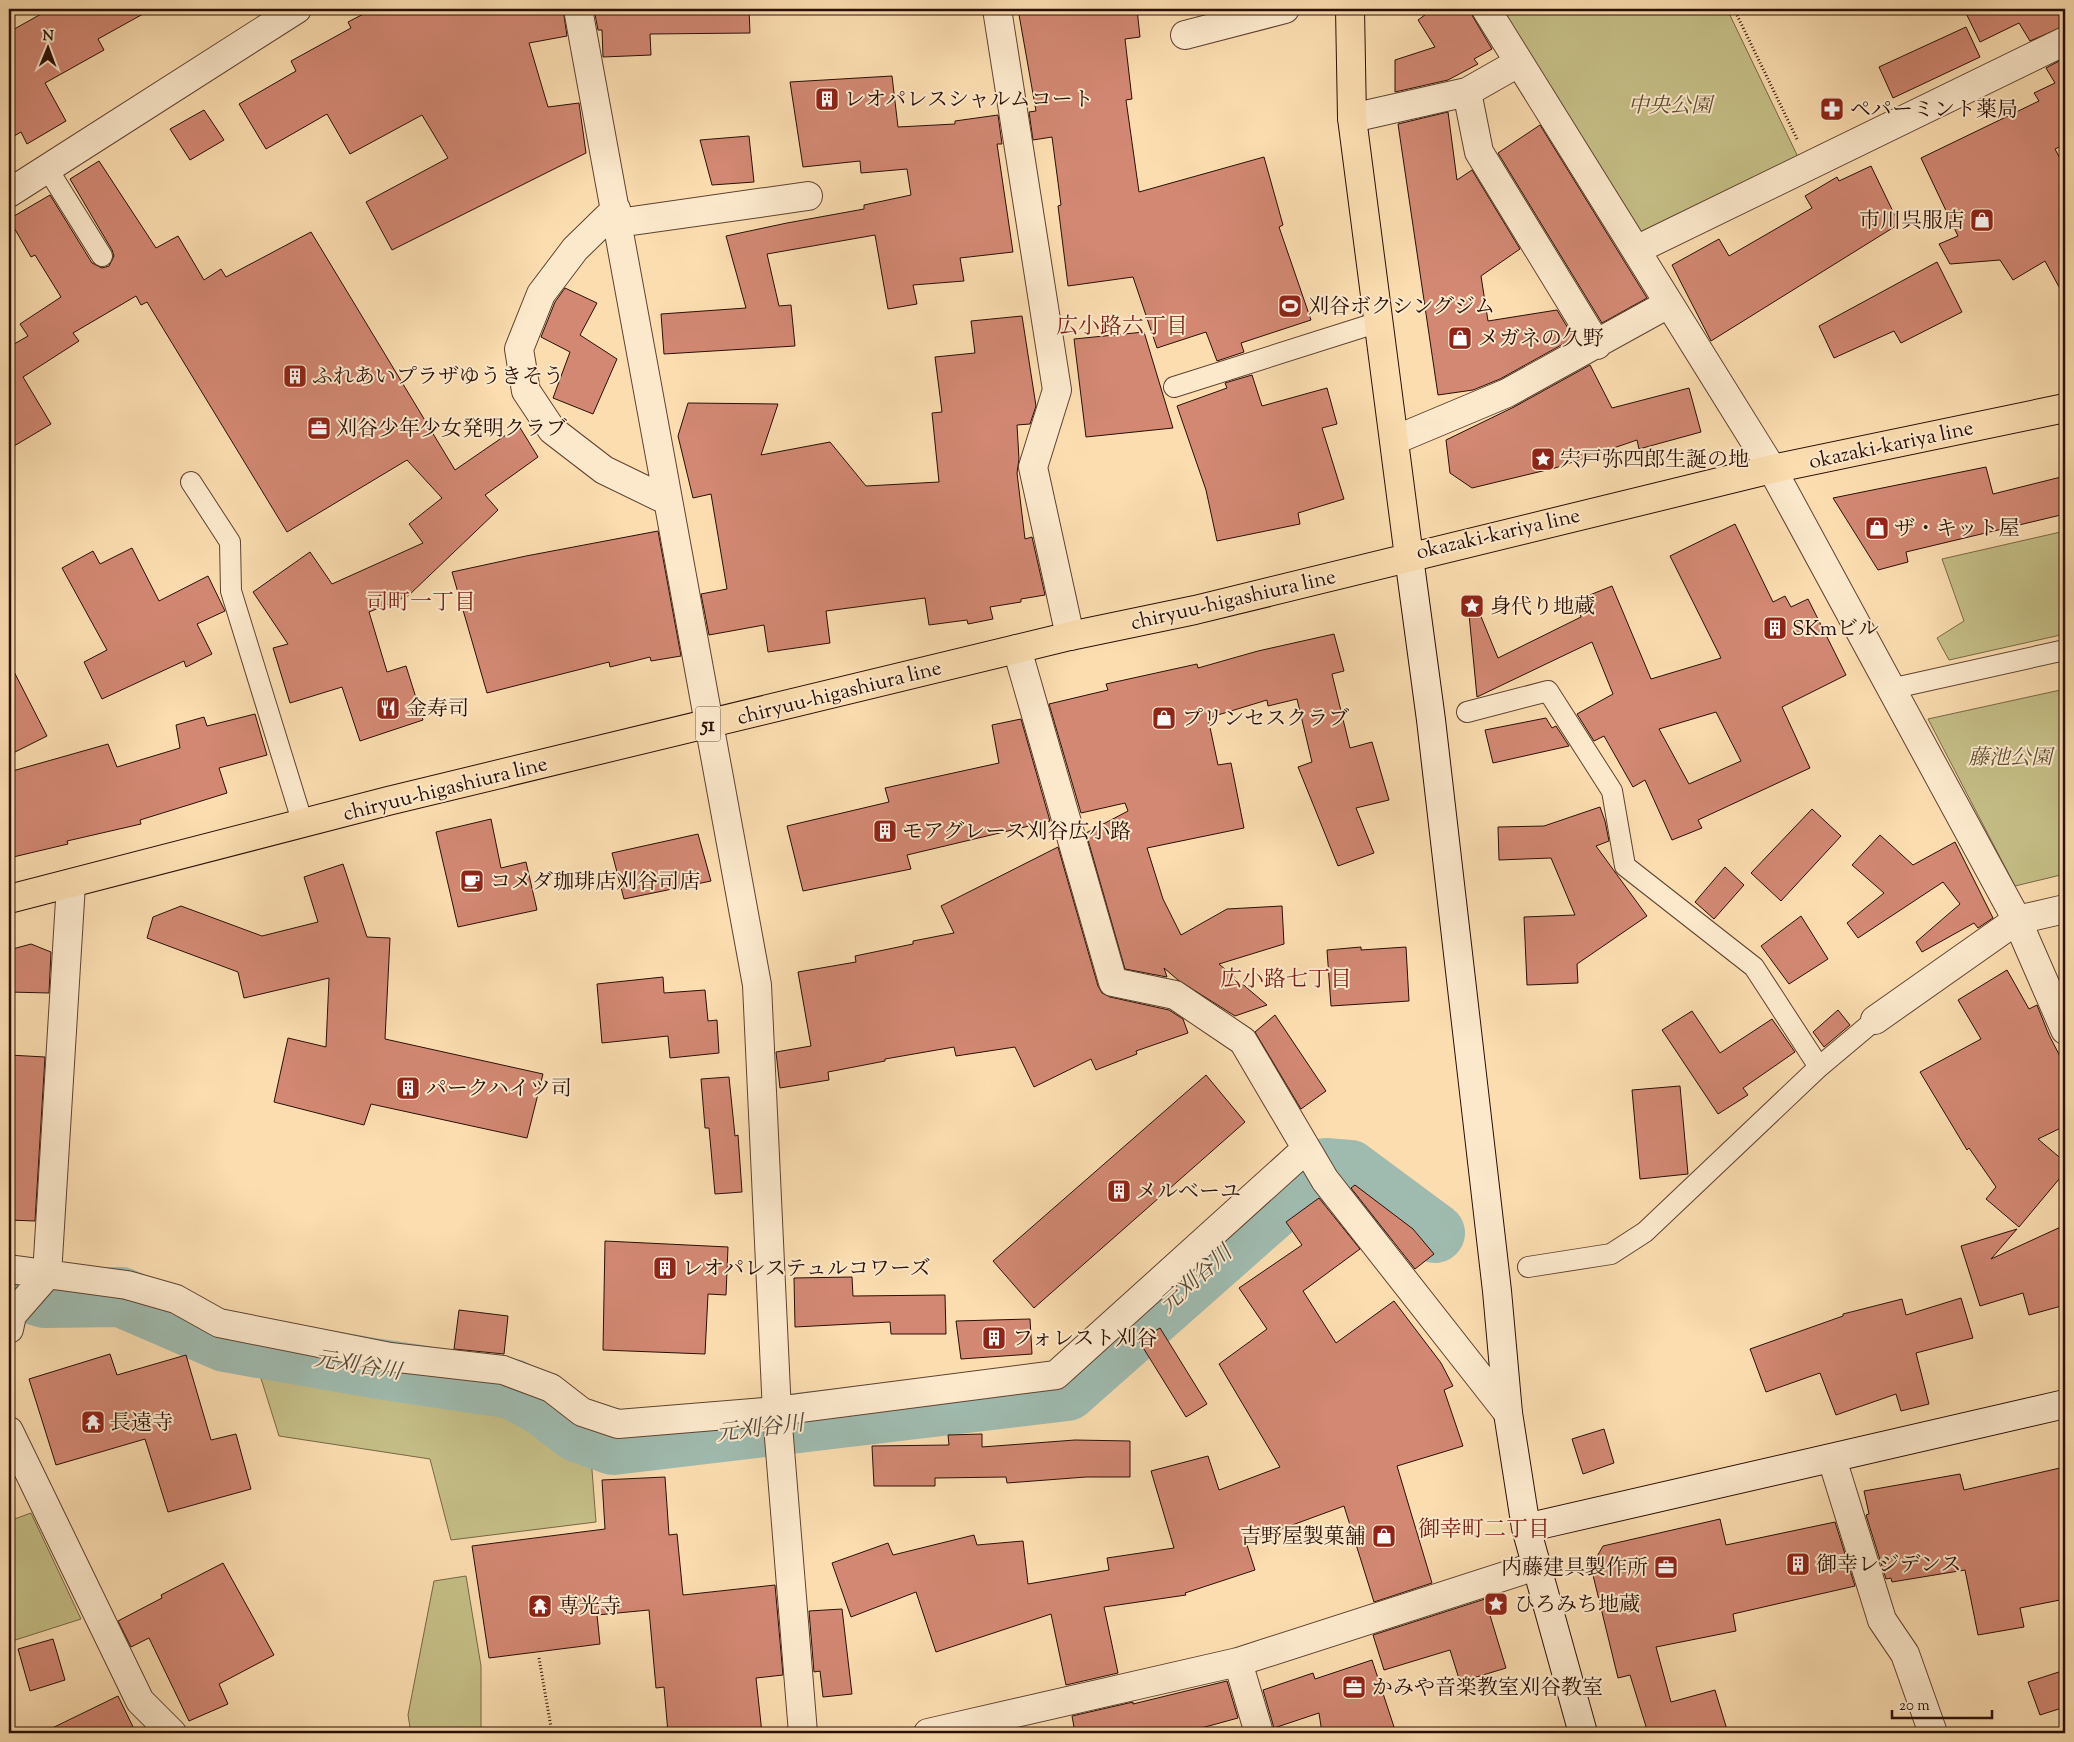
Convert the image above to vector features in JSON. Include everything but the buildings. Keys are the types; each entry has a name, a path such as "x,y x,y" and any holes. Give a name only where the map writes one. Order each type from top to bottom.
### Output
{"main road":[{"name":"okazaki-kariya line","path":"1350,9 1352,118 1395,440 1408,557 1772,468 2065,408"},
{"name":"chiryuu-higashiura line","path":"9,899 398,799 1017,648 1195,610 1408,557"}],"street":[{"path":"9,193 296,9"},
{"path":"578,9 757,985 777,1412 803,1733"},
{"path":"997,9 1057,390 1033,467 1070,636"},
{"path":"1185,36 1285,9"},
{"path":"1486,9 1668,304 1772,468 1890,689 2017,920 2065,1030"},
{"path":"1636,250 2065,41"},
{"path":"1352,118 1467,92 1518,63"},
{"path":"1467,92 1479,152 1597,345"},
{"path":"668,501 604,470 552,430 526,391 520,349 541,294 575,250 617,216 808,196"},
{"path":"1395,440 1507,393 1597,345 1668,304"},
{"path":"1408,557 1437,770 1498,1291 1508,1413 1526,1528 1583,1733"},
{"path":"1017,648 1113,982 1175,995 1243,1040 1314,1163 1508,1413"},
{"path":"11,1322 46,1276 71,884"},
{"path":"1875,1020 2017,920 2065,909"},
{"path":"9,1269 46,1276 127,1285 176,1299 218,1323 390,1357 504,1370 551,1388 582,1412 618,1424 777,1412 1056,1374 1314,1163"},
{"path":"1526,1528 2065,1404"},
{"path":"9,1431 140,1701 172,1733"},
{"path":"1832,1459 1882,1620 1905,1654 1934,1733"},
{"path":"928,1733 1238,1662 1536,1566"},
{"path":"1238,1662 1259,1733"}],"lane":[{"path":"48,168 102,256"},
{"path":"1174,387 1379,322"},
{"path":"191,482 230,542 231,591 303,824"},
{"path":"1890,689 2065,650"},
{"path":"1467,712 1548,691 1612,791 1625,866 1754,967 1819,1067"},
{"path":"1528,1267 1611,1254 1645,1232 1819,1067 1875,1020"}],"path":[{"path":"1734,9 1810,166"},
{"path":"539,1658 552,1733"}],"green space":[{"name":"中央公園","path":"1500,9 1727,9 1798,157 1640,236"},
{"path":"2065,531 2065,634 1949,660 1937,638 1964,621 1942,559"},
{"name":"藤池公園","path":"2065,689 2065,874 2015,886 1928,719"},
{"path":"259,1372 498,1409 590,1444 596,1522 451,1540 430,1459 279,1436"},
{"path":"31,1513 81,1619 9,1642 9,1521"},
{"path":"466,1576 481,1666 481,1733 411,1733 408,1715 434,1581"}],"waterway":[{"name":"元刈谷川","path":"9,1287 45,1298 121,1297 225,1342 373,1368 513,1389 543,1406 577,1432 613,1445 1067,1391 1314,1173 1325,1168 1350,1170 1435,1233"}],"place":[{"name":"レオパレスシャルムコート","path":"827,99"},
{"name":"ペパーミント薬局","path":"1832,109"},
{"name":"市川呉服店","path":"1982,220"},
{"name":"刈谷ボクシングジム","path":"1290,306"},
{"name":"メガネの久野","path":"1460,338"},
{"name":"ふれあいプラザゆうきそう","path":"295,376"},
{"name":"刈谷少年少女発明クラブ","path":"319,428"},
{"name":"宍戸弥四郎生誕の地","path":"1543,459"},
{"name":"ザ・キット屋","path":"1877,528"},
{"name":"身代り地蔵","path":"1472,606"},
{"name":"SKmビル","path":"1775,628"},
{"name":"金寿司","path":"388,708"},
{"name":"プリンセスクラブ","path":"1164,718"},
{"name":"モアグレース刈谷広小路","path":"885,831"},
{"name":"コメダ珈琲店刈谷司店","path":"472,881"},
{"name":"パークハイツ司","path":"408,1088"},
{"name":"メルベーユ","path":"1119,1191"},
{"name":"レオパレステュルコワーズ","path":"665,1268"},
{"name":"フォレスト刈谷","path":"994,1338"},
{"name":"長遠寺","path":"93,1422"},
{"name":"吉野屋製菓舗","path":"1384,1536"},
{"name":"御幸レジデンス","path":"1798,1564"},
{"name":"内藤建具製作所","path":"1666,1567"},
{"name":"ひろみち地蔵","path":"1496,1604"},
{"name":"専光寺","path":"540,1606"},
{"name":"かみや音楽教室刈谷教室","path":"1354,1687"}],"district":[{"name":"広小路六丁目","path":"1122,325"},
{"name":"司町一丁目","path":"421,601"},
{"name":"広小路七丁目","path":"1286,978"},
{"name":"御幸町二丁目","path":"1484,1528"}]}
